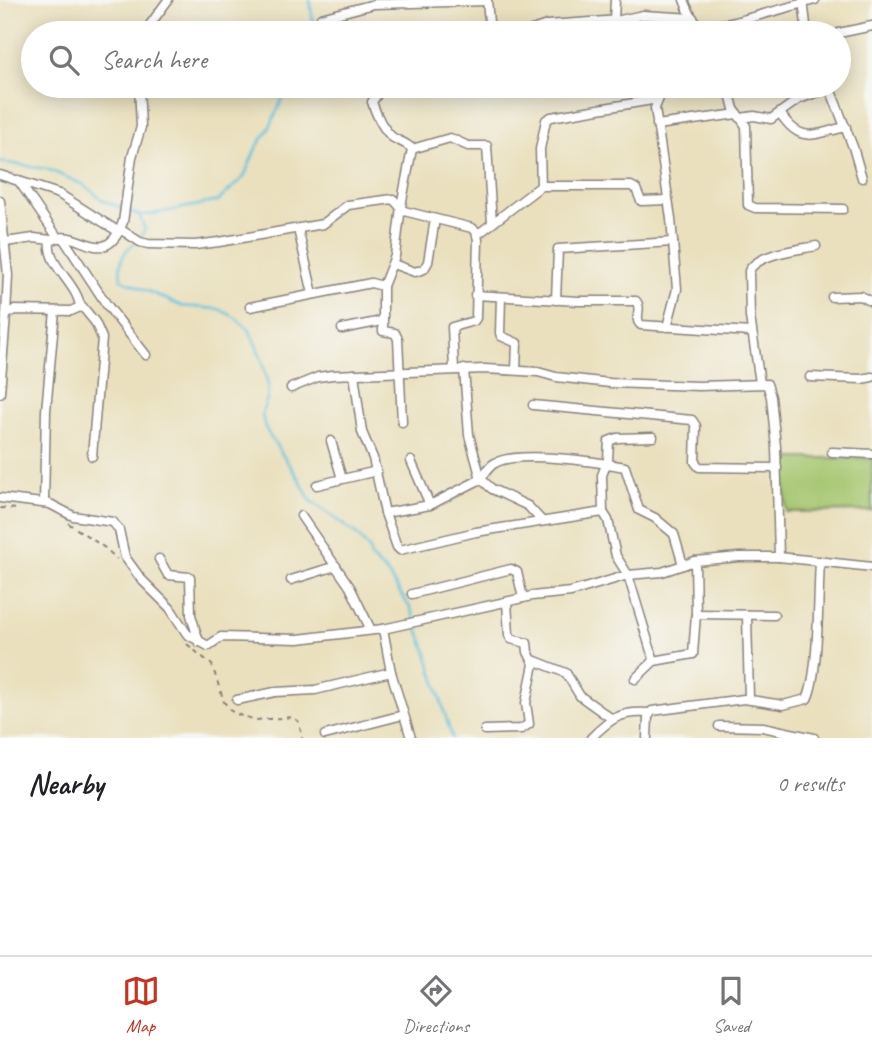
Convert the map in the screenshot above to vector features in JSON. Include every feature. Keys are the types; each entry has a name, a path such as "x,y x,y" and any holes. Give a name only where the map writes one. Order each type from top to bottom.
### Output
{"street":[{"path":"155,0 157,12"},
{"path":"151,21 167,0"},
{"path":"614,20 615,0"},
{"path":"684,0 694,21"},
{"path":"738,21 815,0"},
{"path":"321,18 374,4 487,1 489,21"},
{"path":"803,2 805,21"},
{"path":"601,21 643,15 692,18"},
{"path":"851,30 872,26"},
{"path":"5,242 34,238 102,247 112,243 121,228 132,157 141,127 140,98"},
{"path":"375,98 373,106 390,135 410,145 412,149 393,264 383,286 384,332 395,333 397,337 402,422"},
{"path":"732,98 746,126 748,205 755,208 844,209"},
{"path":"657,125 739,116 771,119 802,98"},
{"path":"834,98 862,178"},
{"path":"541,186 540,149 546,120 658,99 655,108 673,242 677,296 667,327"},
{"path":"780,113 789,127 799,134 846,127"},
{"path":"412,149 450,138 468,146 487,146 492,223"},
{"path":"0,174 59,194 121,228 140,242 155,245 195,245 298,229 326,222 342,208 354,204 393,199 404,211 472,228 477,235 476,318 474,321 454,325 451,331 454,369"},
{"path":"17,180 57,239 145,355"},
{"path":"477,235 541,186 631,186 636,189 641,201 667,200"},
{"path":"0,201 5,242 6,315 0,393"},
{"path":"393,264 415,272 424,269 428,262 435,219"},
{"path":"298,229 313,294"},
{"path":"57,239 49,246 50,252 81,305 95,322 102,338 92,456"},
{"path":"556,300 558,249 673,242"},
{"path":"760,383 751,332 748,283 752,266 763,258 816,246"},
{"path":"250,307 371,283 383,286"},
{"path":"475,295 636,301 639,307 638,324 751,332"},
{"path":"832,298 861,296 872,302"},
{"path":"501,297 500,333 517,343 516,370"},
{"path":"6,315 14,310 77,310 81,305"},
{"path":"44,503 46,411 55,311"},
{"path":"342,329 382,321"},
{"path":"291,388 324,376 454,369 543,372 556,377 610,383 699,386 767,384 771,397 777,468 779,557"},
{"path":"464,369 469,435 481,479 492,489 528,506 541,520"},
{"path":"354,374 362,432 377,471 385,513 400,550 476,532 603,512"},
{"path":"810,377 872,377"},
{"path":"533,405 672,416 692,420 696,426 696,466 777,468"},
{"path":"653,437 609,441 603,475 603,512 608,520 614,550 628,575 653,662"},
{"path":"331,441 342,479"},
{"path":"832,452 872,454"},
{"path":"385,513 430,505 481,479 492,465 503,460 536,458 596,461 625,467 639,510 655,518 674,534 683,565"},
{"path":"411,460 430,505"},
{"path":"317,485 377,471"},
{"path":"0,498 44,503 73,516 100,519 115,524 128,561 141,579 170,608 187,634 210,646 219,637 298,639 407,625 523,598 571,592 628,575 652,574 695,561 779,557 872,567"},
{"path":"301,516 350,587 371,630"},
{"path":"159,559 168,575 187,575 191,578 191,615 199,642"},
{"path":"635,679 653,662 693,654 696,614 695,561"},
{"path":"591,738 612,719 628,713 648,713 749,699 783,705 807,699 814,656 820,561"},
{"path":"291,580 336,566"},
{"path":"412,594 511,569 517,572 523,598"},
{"path":"485,730 521,729 529,724 526,703 534,668 533,660 527,643 511,639 509,635 507,602"},
{"path":"696,614 774,615"},
{"path":"747,615 749,699"},
{"path":"383,629 402,715 411,738"},
{"path":"533,660 566,673 580,696 612,719"},
{"path":"237,700 275,692 315,690 391,672"},
{"path":"647,738 648,713"},
{"path":"325,735 402,715"},
{"path":"719,726 763,727 814,738"}],"path":[{"path":"0,508 29,510"},
{"path":"67,522 105,548 121,565"},
{"path":"184,641 212,665 224,702 233,713 256,720 293,717 301,727 302,738"}],"green space":[{"path":"783,458 872,458 872,511 786,512"}],"waterway":[{"path":"310,0 313,21"},
{"path":"0,162 47,169 84,185 104,201 139,215 218,201 244,177 283,98"},
{"path":"139,215 145,229 140,239"},
{"path":"135,243 122,258 121,279 181,306 219,309 236,318 250,331 261,357 268,385 262,413 264,425 310,500 356,534 411,609 452,738"}]}
